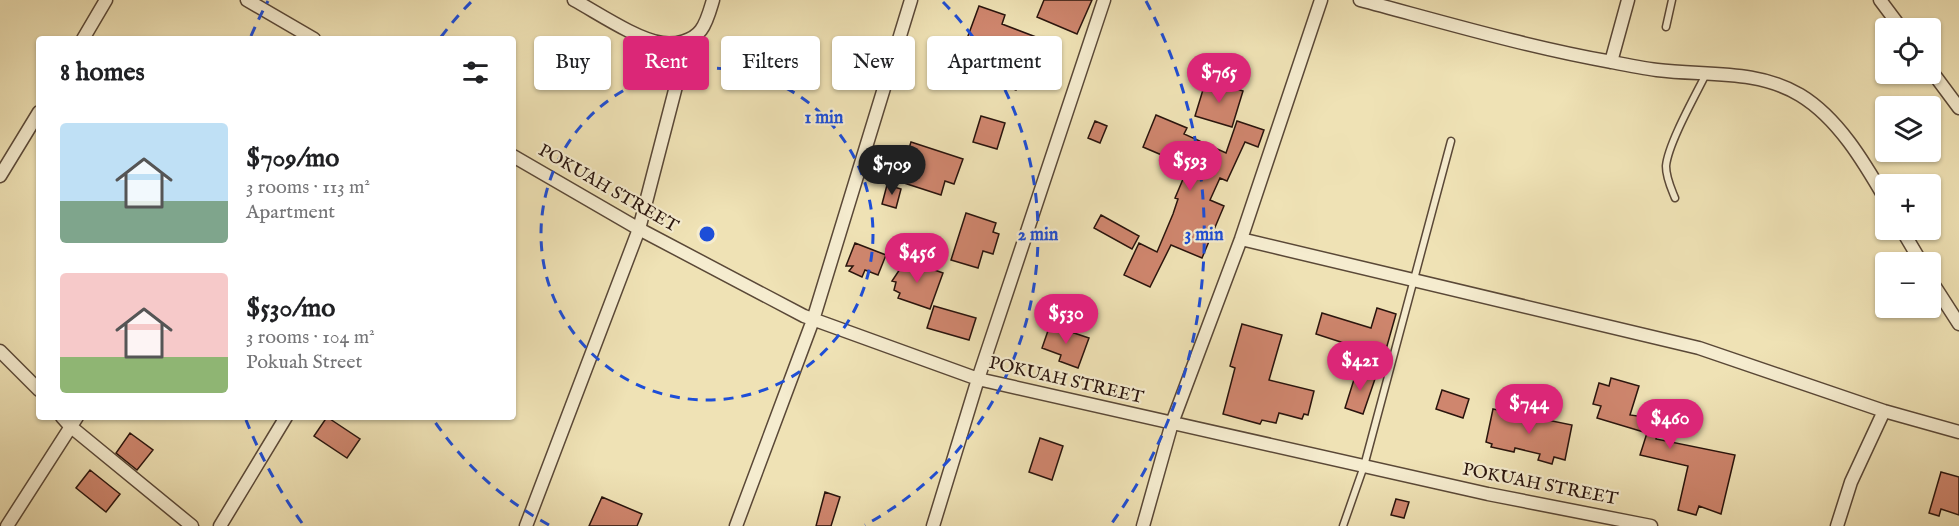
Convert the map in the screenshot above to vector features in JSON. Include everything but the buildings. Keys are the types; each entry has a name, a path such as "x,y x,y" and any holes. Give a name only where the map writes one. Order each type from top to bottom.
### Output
{"street":[{"path":"85,36 106,0"},
{"path":"247,0 307,36"},
{"path":"574,0 642,36"},
{"path":"694,36 700,32 713,0"},
{"path":"736,526 813,320 911,0"},
{"path":"933,526 978,379 1104,0"},
{"path":"1143,526 1172,423 1240,239 1321,0"},
{"path":"1360,0 1543,49 1658,70 1768,80 1800,95 1825,114 1854,149 1875,182"},
{"path":"1611,62 1628,0"},
{"path":"1880,0 1894,18"},
{"path":"1941,84 1959,108"},
{"path":"526,526 639,229 675,90"},
{"path":"0,176 36,117"},
{"name":"POKUAH STREET","path":"516,158 639,229 813,320 978,379 1488,494 1651,526"},
{"path":"1240,239 1699,348 1884,411 1959,432"},
{"path":"1941,296 1959,324"},
{"path":"0,351 36,387"},
{"path":"1837,526 1851,482 1884,411"},
{"path":"7,526 70,420 192,526"},
{"path":"220,526 284,420"}],"lane":[{"path":"1666,27 1672,0"},
{"path":"1675,198 1667,178 1666,164 1674,141 1706,73"},
{"path":"1342,526 1364,466 1451,141"}]}
